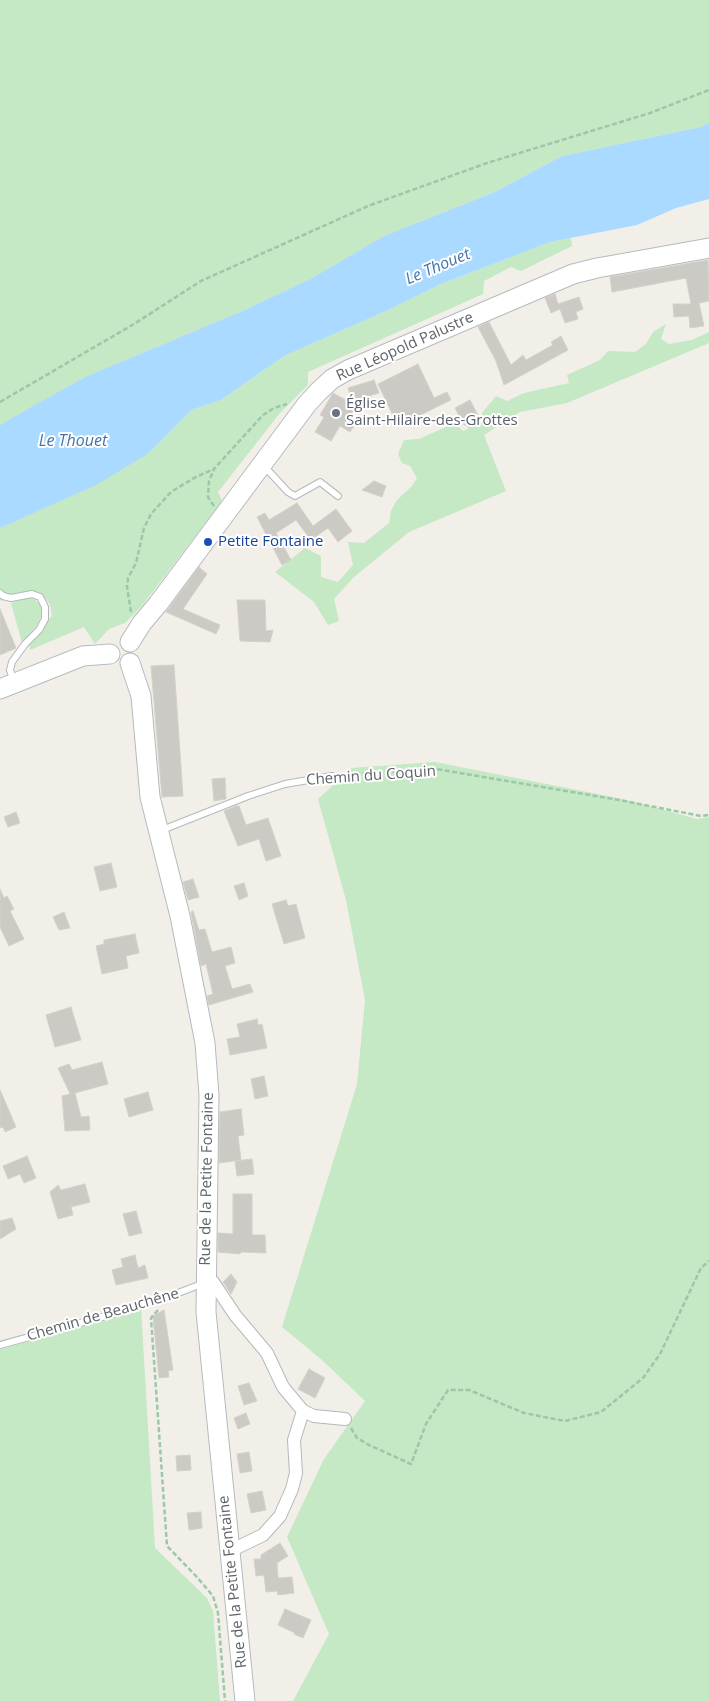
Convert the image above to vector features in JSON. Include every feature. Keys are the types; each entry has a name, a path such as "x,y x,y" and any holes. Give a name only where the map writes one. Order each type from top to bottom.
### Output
{"street":[{"name":"Rue Léopold Palustre","path":"130,642 142,623 307,404 332,379 348,370 574,274 597,268 709,248"},
{"path":"122,640 130,642 133,645 135,656 130,663 122,665 111,659 112,646 122,640"},
{"path":"7,687 83,656 110,654"},
{"name":"Rue de la Petite Fontaine","path":"130,663 141,696 150,796 180,916 205,1044 209,1095 206,1312 245,1701"},
{"path":"205,1283 213,1282 235,1315 267,1353 283,1387 303,1411 314,1416 345,1419"},
{"path":"230,1551 264,1535 280,1516 292,1489 296,1473 294,1440 303,1411"}],"lane":[{"path":"262,464 288,492 295,496 320,482 338,496"},
{"path":"0,593 11,598 32,594 40,597 45,607 45,619 12,662 7,687"},
{"name":"Chemin du Coquin","path":"158,831 276,787 332,776"},
{"name":"Chemin de Beauchêne","path":"0,1345 114,1314 205,1283"}],"path":[{"path":"0,402 134,324 201,281 368,206 487,163 650,113 709,90"},
{"path":"224,516 218,512 208,497 209,481 214,469 263,415 274,408 297,401 307,404"},
{"path":"142,623 134,617 130,609 127,587 128,578 136,563 144,528 152,514 171,492 214,469"},
{"name":"Chemin du Coquin","path":"332,776 436,769 620,800 701,816 709,815"},
{"path":"345,1419 357,1438 369,1446 411,1464 426,1424 448,1390 469,1390 524,1413 565,1421 601,1412 644,1378 660,1354 701,1268 709,1261"},
{"path":"173,1295 151,1318 167,1546 213,1596 218,1613 225,1701"}],"green space":[{"path":"0,0 709,0 709,123 701,127 562,156 495,192 384,236 312,278 247,309 85,377 0,425"},
{"path":"571,238 572,246 521,271 511,267 484,281 483,294 308,372 308,385 280,413 218,492 222,501 141,607 125,623 109,629 95,644 84,627 30,650 29,644 52,616 50,604 35,591 23,592 1,601 0,528 149,453 191,410 221,400 284,356 386,311 441,284 550,242"},
{"path":"666,324 661,339 669,344 692,340 709,332 709,343 567,403 520,412 484,435 506,491 409,532 354,577 334,599 339,621 328,625 314,602 275,572 305,548 321,556 321,577 338,582 353,565 348,542 364,543 389,523 391,511 397,500 412,486 417,478 410,466 402,463 398,454 404,440 419,439 455,423 463,431 483,421 482,413 496,396 507,401 524,393 569,383 567,375 600,360 608,351 635,352 646,344 653,332"},
{"path":"25,598 33,598 42,607 42,615 37,625 22,643 11,603"},
{"path":"435,762 623,799 697,819 709,817 709,1701 293,1701 329,1634 287,1537 324,1459 365,1401 322,1360 282,1327 357,1084 365,1000 346,900 318,799 352,768"},
{"path":"141,1307 155,1548 207,1598 213,1611 220,1701 0,1701 0,1349"}],"water":[{"name":"Le Thouet","path":"709,123 709,199 676,208 637,225 550,242 441,284 386,311 284,356 221,400 191,410 149,453 98,484 0,528 0,425 33,406 85,377 247,309 312,278 384,236 495,192 562,156 701,127"}],"building":[{"path":"708,260 709,301 699,303 704,326 690,328 689,316 674,317 673,304 691,304 686,278 612,292 610,277"},
{"path":"555,294 558,304 579,297 583,309 576,312 578,319 565,323 560,309 551,313 545,298"},
{"path":"489,322 511,365 523,355 526,360 553,345 551,342 561,336 568,350 504,385 496,361 478,327"},
{"path":"418,364 434,398 447,392 451,400 398,426 378,384"},
{"name":"Église Saint-Hilaire-des-Grottes","path":"374,380 379,393 362,398 351,415 358,420 350,432 340,426 331,441 315,432 324,417 320,415 333,393 353,404 348,388"},
{"path":"470,400 480,422 469,428 467,425 464,425 455,408"},
{"path":"374,481 386,486 382,497 362,490"},
{"path":"297,503 313,526 336,509 352,531 338,542 328,528 311,540 296,520 276,533 291,560 282,565 257,517 265,513 269,520"},
{"path":"199,567 207,574 183,609 220,625 216,634 166,612"},
{"path":"237,600 265,600 266,631 273,630 270,642 240,641"},
{"path":"0,609 16,648 0,655"},
{"path":"174,665 183,796 162,797 151,666"},
{"path":"225,778 226,799 214,801 212,779"},
{"path":"239,806 246,825 268,818 281,856 266,861 259,839 238,846 224,811"},
{"path":"16,812 20,823 8,827 4,817"},
{"path":"111,863 117,887 100,891 94,867"},
{"path":"193,879 199,897 188,900 183,882"},
{"path":"244,883 248,896 239,900 234,886"},
{"path":"0,889 4,898 7,896 14,909 10,911 24,939 9,946 0,927"},
{"path":"286,900 288,906 296,904 305,938 284,944 272,904"},
{"path":"193,911 199,930 205,929 212,952 231,947 235,963 225,966 232,989 250,984 253,992 209,1005 207,996 213,994 206,964 201,966 191,912"},
{"path":"64,912 70,928 59,930 53,917"},
{"path":"135,934 139,953 126,956 128,968 102,974 96,946 104,944 104,940"},
{"path":"71,1007 81,1040 55,1047 46,1015"},
{"path":"257,1019 258,1025 262,1024 267,1048 230,1055 227,1039 240,1037 237,1024"},
{"path":"102,1062 108,1084 75,1093 81,1117 89,1116 90,1130 65,1131 62,1096 70,1094 58,1068 69,1064 72,1070"},
{"path":"264,1076 268,1096 255,1099 251,1079"},
{"path":"0,1090 16,1127 5,1132 3,1127 0,1128"},
{"path":"148,1092 153,1110 129,1117 124,1099"},
{"path":"241,1109 244,1135 238,1136 241,1160 219,1163 220,1112"},
{"path":"27,1156 36,1178 24,1183 20,1174 8,1179 3,1166"},
{"path":"252,1159 254,1174 237,1176 235,1161"},
{"path":"85,1184 90,1202 71,1207 73,1215 58,1219 50,1192 58,1185 61,1190"},
{"path":"233,1194 252,1194 252,1235 265,1235 266,1253 241,1252 240,1254 218,1252 218,1233 233,1234"},
{"path":"136,1211 142,1233 129,1236 123,1214"},
{"path":"12,1218 16,1229 0,1239 0,1221"},
{"path":"135,1255 138,1268 145,1265 148,1278 116,1285 112,1270 123,1267 121,1259"},
{"path":"231,1274 237,1282 231,1294 223,1282"},
{"path":"164,1310 173,1370 168,1371 169,1377 159,1378 153,1316"},
{"path":"309,1369 325,1378 315,1398 298,1389"},
{"path":"249,1383 257,1401 244,1405 238,1386"},
{"path":"246,1413 250,1424 238,1429 234,1418"},
{"path":"249,1452 252,1471 240,1473 237,1454"},
{"path":"190,1455 191,1470 177,1471 176,1456"},
{"path":"262,1491 266,1510 251,1513 247,1494"},
{"path":"201,1512 202,1528 189,1530 187,1513"},
{"path":"280,1543 288,1556 277,1563 278,1578 292,1577 294,1593 278,1595 277,1591 266,1592 264,1575 256,1576 254,1559 261,1559 261,1555"},
{"path":"285,1609 311,1620 303,1638 278,1625"}],"place":[{"name":"Église Saint-Hilaire-des-Grottes","path":"336,413"},
{"name":"Petite Fontaine","path":"208,542"}]}
